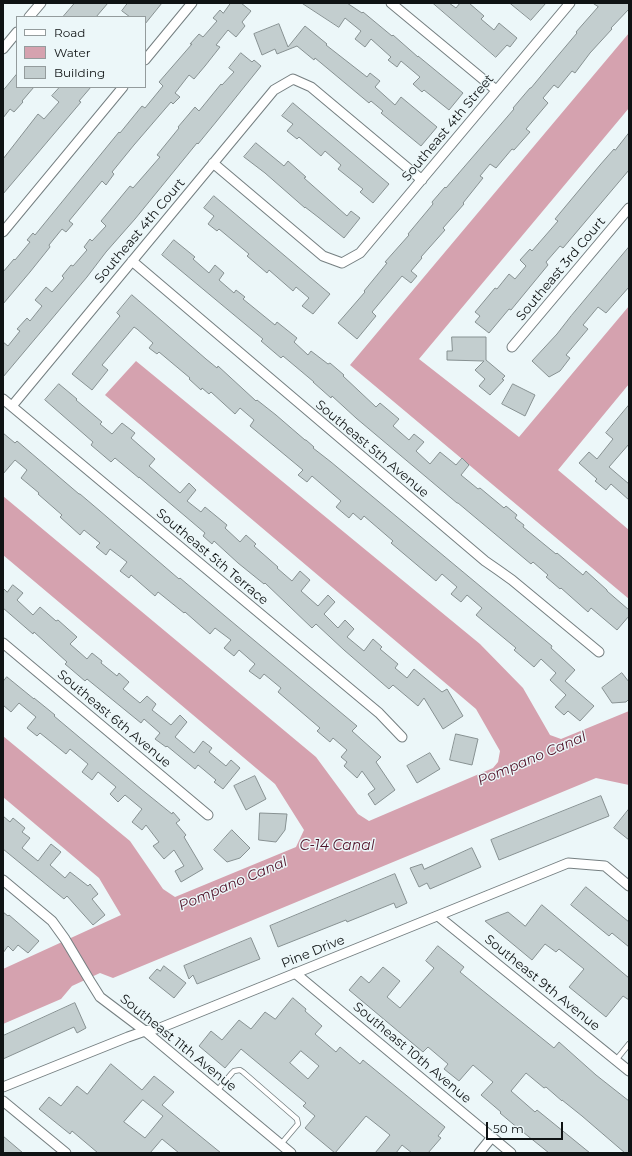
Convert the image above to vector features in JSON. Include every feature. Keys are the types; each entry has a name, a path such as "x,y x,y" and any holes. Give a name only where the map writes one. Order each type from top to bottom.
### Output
{"street":[{"path":"30,16 41,3"},
{"path":"146,59 192,3"},
{"path":"391,3 496,90"},
{"name":"Southeast 4th Street","path":"213,163 323,256 342,263 360,254 570,3"},
{"path":"3,48 16,33"},
{"name":"Southeast 4th Court","path":"12,406 274,90 293,79 311,87 422,180"},
{"path":"3,232 122,88"},
{"name":"Southeast 3rd Court","path":"512,347 629,208"},
{"name":"Southeast 5th Avenue","path":"132,261 484,562 512,580 599,652"},
{"name":"Southeast 5th Terrace","path":"3,399 373,708 402,737"},
{"name":"Southeast 6th Avenue","path":"3,643 208,815"},
{"name":"Pine Drive","path":"3,1087 145,1031 160,1028 568,863 605,866 629,886"},
{"name":"Southeast 11th Avenue","path":"3,880 52,921 65,938 100,996 145,1031 291,1153"},
{"name":"Southeast 9th Avenue","path":"438,916 629,1070"},
{"name":"Southeast 10th Avenue","path":"295,973 511,1153"},
{"path":"3,1101 66,1153"},
{"path":"479,1153 492,1138"}],"lane":[{"path":"616,1060 629,1044"},
{"path":"217,1091 234,1070 240,1070 297,1119 298,1124 281,1144"}],"water":[{"path":"629,33 629,108 419,359 519,437 629,306 629,384 558,470 629,530 629,599 350,365"},
{"name":"C-14 Canal","path":"136,361 480,644 523,688 550,735 561,739 629,711 629,785 596,778 113,978 100,973 72,986 61,999 3,1024 3,969 121,915 99,878 3,797 3,736 130,841 163,889 175,897 296,847 304,830 275,784 3,555 3,496 316,757 358,814 369,821 493,768 498,762 500,751 476,709 105,395"}],"building":[{"path":"75,3 108,3 97,16 64,16"},
{"path":"128,3 162,3 146,23 146,16 129,16 122,11"},
{"path":"231,3 241,3 251,11 242,22 245,26 236,37 228,30 216,45 220,47 205,66 194,79 189,75 175,93 180,97 173,104 171,102 134,145 112,172 114,174 106,185 102,181 69,221 73,224 66,232 62,229 49,245 50,247 3,304 3,272 30,242 27,240 33,233 35,235 142,106 145,108 163,86 159,82 192,44 190,44 199,34 203,37 217,21 213,18 220,10 223,13"},
{"path":"302,3 347,3 362,13 363,12 392,36 393,35 463,93 449,110 424,90 422,92 413,84 420,77 401,61 397,67 388,60 391,57 371,39 365,47 355,39 361,31 345,18 339,27"},
{"path":"433,3 449,3 456,8 460,3 469,3 484,16 481,19 494,30 499,23 517,38 510,47 507,45 496,57"},
{"path":"510,3 546,3 531,20"},
{"path":"593,3 629,3 629,9 611,28 612,29 590,53 575,73 572,71 558,88 554,85 543,98 548,103 526,129 530,132 514,150 512,149 496,168 490,164 480,176 483,178 463,203 464,204 443,228 445,230 421,257 422,258 411,271 417,276 411,283 402,276 372,312 376,316 357,339 338,323 365,292 364,291 387,263 385,262 409,235 408,234 433,204 432,202 445,187 446,188 514,109 513,108 598,7"},
{"path":"279,24 288,47 305,26 327,44 326,45 367,77 370,73 380,81 375,87 395,105 401,97 437,127 421,146 381,113 383,111 371,101 369,103 315,58 314,60 297,46 277,54 275,49 262,55 254,34"},
{"path":"241,53 252,62 254,60 261,66 198,144 197,143 3,377 3,342 8,346 20,331 17,329 27,318 30,321 42,306 35,300 46,287 52,292 64,278 62,276 71,265 73,266 87,250 84,247 90,239 92,241 106,226 101,221 130,186 133,188 160,157 157,155 179,128 178,127 195,107 199,111 221,84 222,85 234,72 229,68"},
{"path":"16,75 16,88 33,88 14,112 10,109 3,118 3,91"},
{"path":"59,88 90,88 79,101 81,102 3,194 3,159 38,114 44,119 59,102 52,96"},
{"path":"293,103 389,184 373,203 360,192 363,189 338,169 341,165 325,151 321,156 299,137 297,139 287,131 293,124 282,116"},
{"path":"629,133 629,170 563,248 560,246 546,262 548,265 511,310 509,309 489,333 475,322 480,316 475,312 509,274 515,279 526,266 520,260 530,249 532,251 558,221 555,219"},
{"path":"256,143 284,166 288,161 306,177 304,178 347,216 351,211 360,218 344,238 305,208 244,157"},
{"path":"214,196 330,294 313,314 302,306 309,298 296,287 293,291 269,270 267,273 247,256 249,254 219,229 217,231 208,224 214,216 204,208"},
{"path":"174,240 195,257 193,259 209,273 215,265 224,273 219,280 234,293 236,290 245,297 243,299 275,325 277,322 297,338 294,342 308,355 311,351 328,364 330,363 376,407 380,403 399,419 393,426 409,440 414,434 424,442 416,451 430,464 440,452 456,465 462,458 469,465 461,475 478,489 480,488 504,508 506,506 517,515 515,518 524,525 523,527 583,575 586,571 629,610 629,616 617,630 591,608 588,612 561,588 560,589 546,577 548,575 533,562 531,564 356,418 332,396 331,398 283,356 281,358 261,341 263,339 162,255"},
{"path":"629,247 629,287 606,313 598,307 583,325 588,329 566,355 570,358 560,371 549,377 532,361 557,334"},
{"path":"132,295 206,359 217,368 218,366 256,401 257,400 276,415 314,447 313,448 552,646 551,648 575,670 565,681 594,706 580,721 568,711 564,715 555,707 566,695 550,680 556,673 541,659 534,667 514,650 516,648 476,615 482,608 467,595 461,602 451,594 457,587 442,574 436,581 391,543 393,541 364,516 361,520 353,513 349,518 336,507 341,501 312,476 307,482 298,475 303,470 250,426 254,420 240,408 235,414 211,392 209,394 202,388 201,390 189,379 190,378 159,352 157,354 149,348 153,343 134,327 102,365 108,370 92,390 72,374 120,316 117,313"},
{"path":"452,337 486,337 486,360 505,376 502,379 504,380 490,395 479,386 485,379 475,370 484,361 447,360 447,351 452,351"},
{"path":"59,384 102,422 100,424 112,434 122,423 135,433 131,438 155,459 149,466 180,493 189,483 196,490 187,501 201,512 205,507 227,525 225,528 240,542 246,535 256,544 254,546 292,581 300,571 310,580 301,591 318,606 328,595 335,602 324,614 338,628 345,620 354,629 347,637 364,651 373,639 382,647 380,649 398,664 395,668 407,678 414,669 442,692 447,689 463,716 443,729 424,698 418,706 393,685 389,689 316,624 312,628 265,583 264,584 238,563 214,541 212,544 203,536 205,533 139,477 115,458 111,462 91,445 93,442 45,400"},
{"path":"513,384 535,395 525,416 502,404"},
{"path":"629,405 629,444 609,467 629,484 629,500 611,484 606,490 595,481 597,479 579,463 589,452 597,459 613,439 606,433"},
{"path":"3,433 15,443 17,441 179,579 180,578 357,726 352,731 381,757 376,762 395,790 375,805 368,794 375,789 362,771 357,778 344,766 347,762 341,757 347,750 333,738 330,742 317,731 320,728 278,692 281,688 264,674 260,679 249,671 255,664 239,650 234,656 224,648 231,640 215,628 210,634 185,612 184,613 158,592 155,596 131,575 129,578 120,571 127,562 110,549 106,555 96,547 100,543 84,530 80,535 60,517 62,515 21,478 27,470 15,460 3,474"},
{"path":"13,585 23,593 17,600 33,615 40,607 56,621 58,620 77,637 70,644 87,659 92,653 102,661 101,663 117,676 119,673 129,682 123,689 140,703 147,696 156,704 152,710 171,725 180,715 187,722 175,737 194,753 203,741 212,748 209,752 226,766 231,760 240,768 223,789 214,782 216,780 198,765 195,769 167,746 166,747 155,739 160,733 144,719 141,723 87,679 85,681 65,664 67,662 34,632 33,634 3,608 3,588 7,592"},
{"path":"622,673 629,682 629,699 626,702 612,703 602,688"},
{"path":"7,677 55,715 54,716 141,789 172,814 173,812 180,820 176,823 186,835 184,837 203,869 181,882 175,871 184,866 174,850 164,859 153,846 159,842 146,825 142,830 132,822 142,809 125,795 118,802 110,794 116,787 98,772 92,780 82,772 88,764 70,749 66,754 40,733 37,736 27,728 36,717 19,703 11,712 3,705 3,682"},
{"path":"456,734 478,739 472,765 450,760"},
{"path":"430,753 440,769 417,783 407,766"},
{"path":"255,776 266,799 246,810 234,786"},
{"path":"601,796 609,816 499,860 491,840"},
{"path":"629,809 629,840 614,828"},
{"path":"260,813 287,814 285,830 276,842 259,840"},
{"path":"3,816 10,822 13,818 25,828 22,832 30,838 22,848 38,861 51,844 61,852 50,865 65,878 70,872 88,886 90,884 98,894 92,899 105,915 93,925 67,896 64,899 3,849"},
{"path":"232,830 250,848 240,858 227,862 214,850"},
{"path":"472,848 481,867 430,889 427,883 419,887 410,868 422,864 424,869"},
{"path":"395,874 407,903 396,908 394,903 278,947 270,926"},
{"path":"586,887 629,922 629,947 612,933 609,936 571,905"},
{"path":"542,905 629,978 629,1000 623,996 606,1017 569,987 584,969 559,949 556,952 545,944 532,960 485,921 508,912 525,926"},
{"path":"3,912 8,916 9,915 39,941 28,953 18,945 13,951 8,946 3,953"},
{"path":"251,938 260,959 197,984 193,975 189,979 184,966"},
{"path":"438,946 464,967 460,972 482,990 554,1048 559,1042 596,1075 629,1101 629,1153 625,1153 582,1116 526,1073 511,1091 535,1112 537,1110 590,1153 549,1153 500,1113 501,1112 481,1095 493,1082 473,1065 459,1081 444,1069 448,1064 428,1047 423,1052 349,990 361,976 369,983 383,967 400,981 387,997 400,1008 434,968 426,961"},
{"path":"164,966 186,983 174,998 149,978 157,969 160,971"},
{"path":"293,998 322,1026 315,1034 336,1052 340,1047 360,1064 363,1060 445,1127 438,1136 441,1138 428,1153 412,1153 402,1145 396,1153 375,1153 390,1135 366,1116 335,1153 305,1128 315,1116 303,1106 306,1103 241,1049 225,1068 199,1046 211,1031 222,1040 239,1020 251,1029 265,1012 275,1019","holes":["301,1051 319,1066 308,1079 290,1063"]},
{"path":"75,1003 86,1028 77,1033 74,1027 3,1059 3,1036"},
{"path":"111,1064 142,1090 154,1076 174,1092 162,1105 221,1153 179,1153 162,1139 150,1153 98,1153 72,1131 70,1134 39,1109 49,1097 61,1106 77,1086 87,1094","holes":["143,1100 163,1116 145,1138 124,1122"]},
{"path":"3,1136 23,1153 3,1153"}],"water label":[{"name":"Pompano Canal","path":"532,759"},
{"name":"Pompano Canal","path":"233,884"}]}
